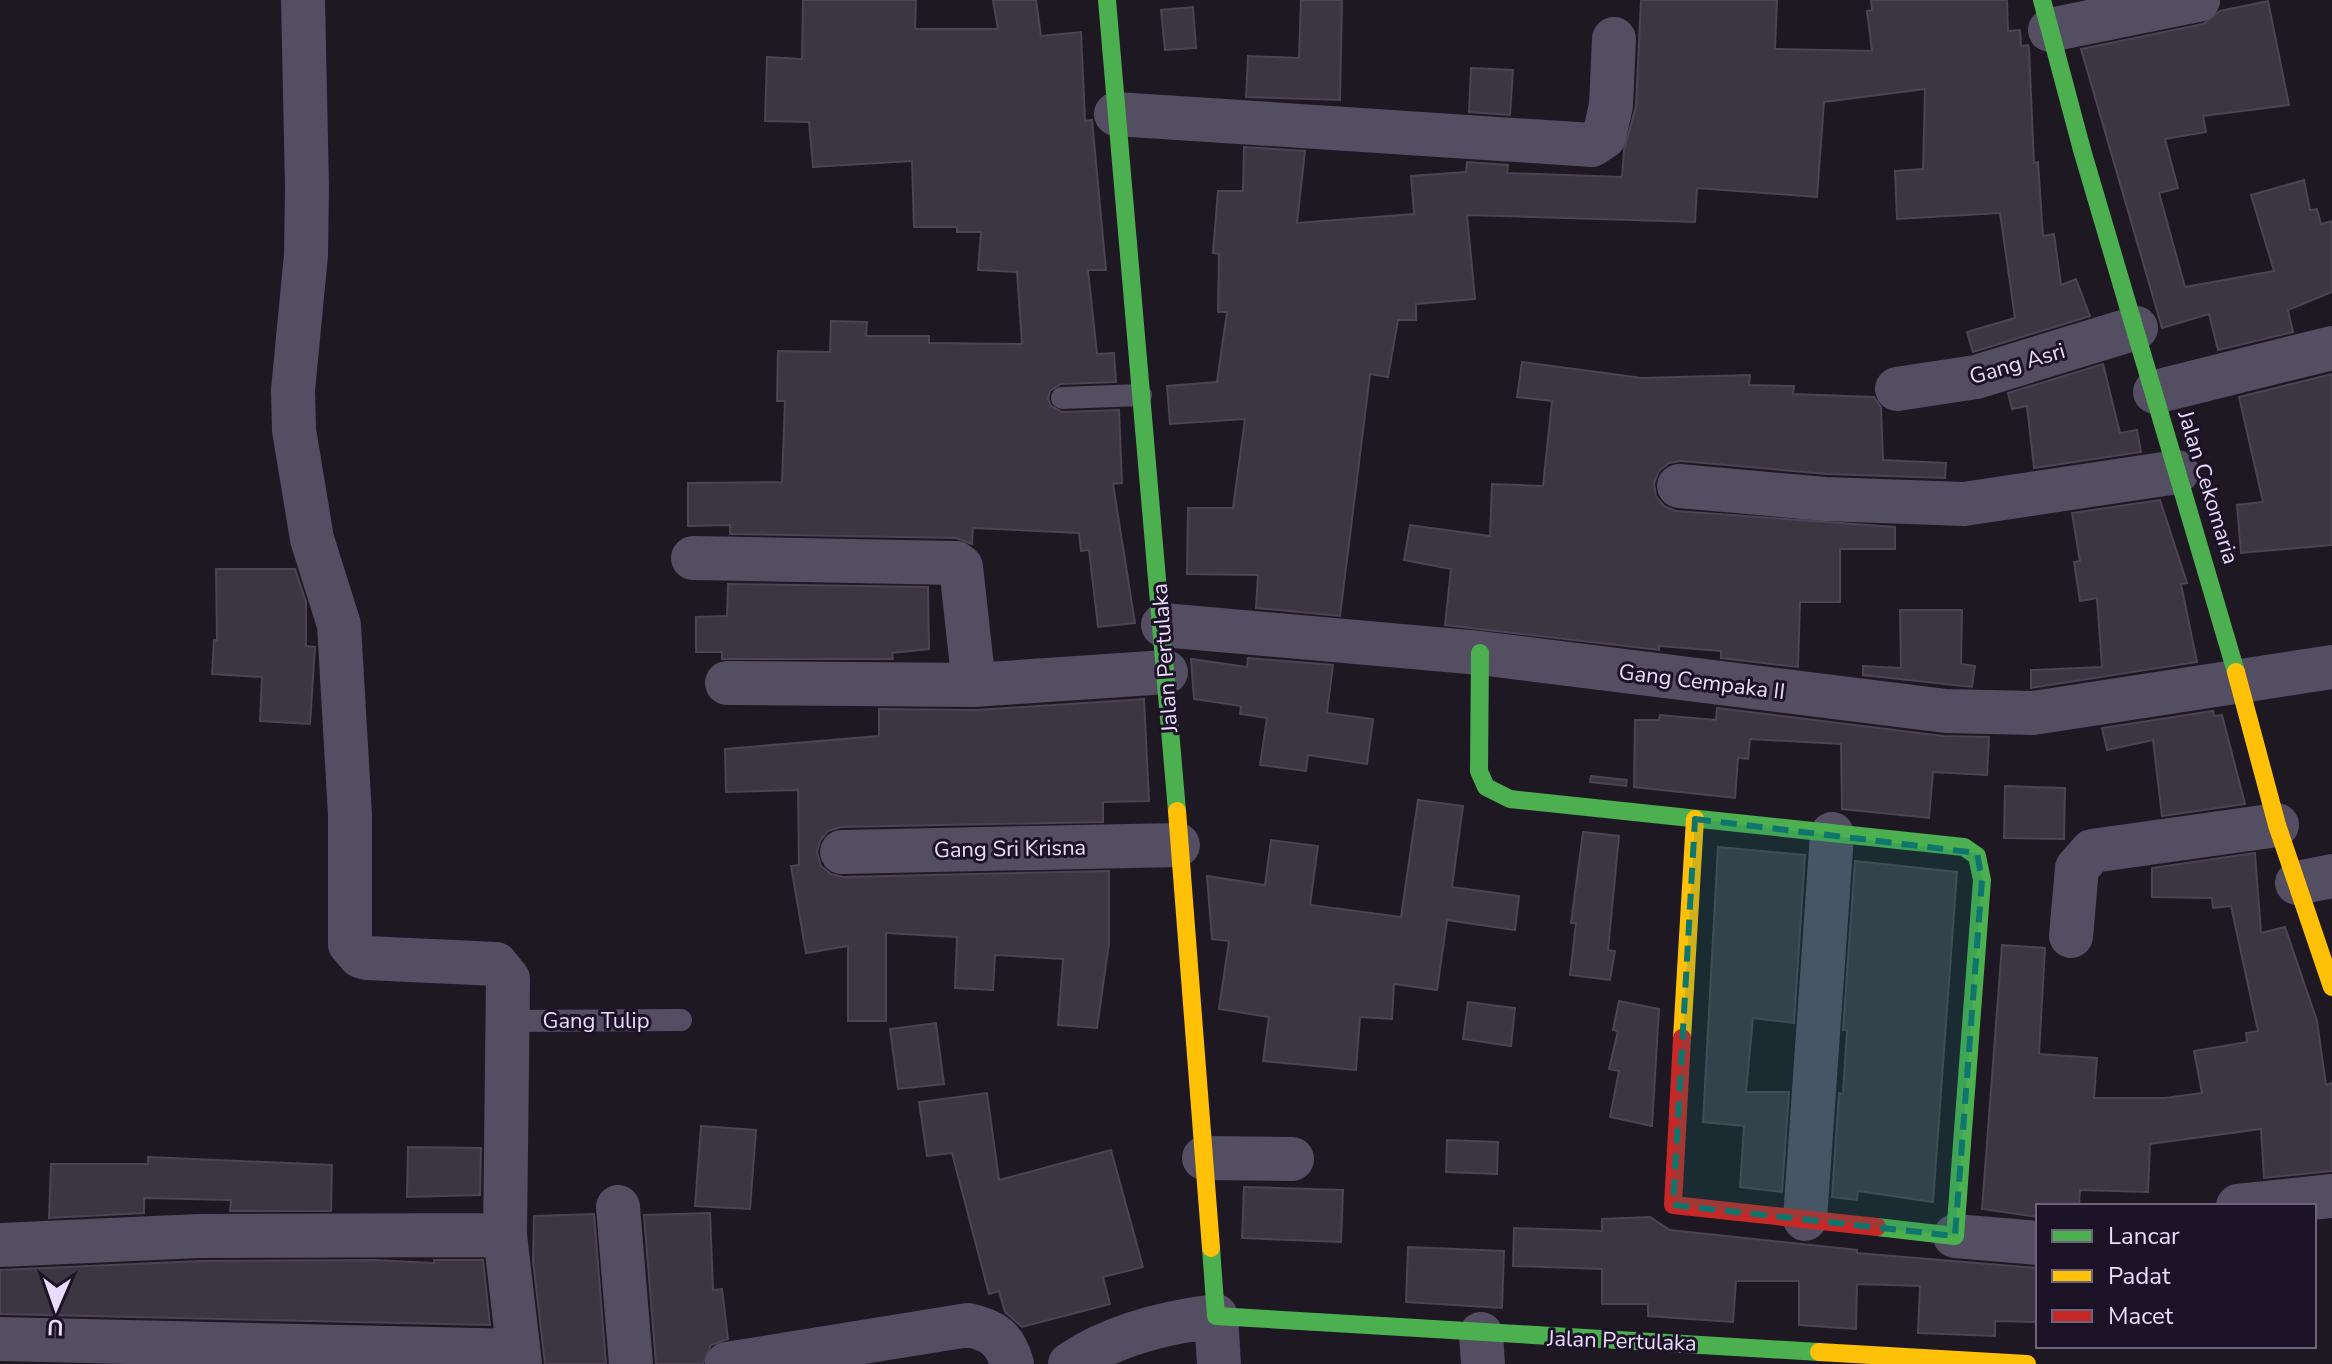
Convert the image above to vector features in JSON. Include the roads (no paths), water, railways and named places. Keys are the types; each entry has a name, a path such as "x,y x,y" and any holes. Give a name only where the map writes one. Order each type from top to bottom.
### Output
{"street":[{"path":"0,1339 518,1357 505,1235 510,984 504,970 496,964 367,958 360,956 350,944 350,815 339,625 312,539 294,430 293,390 306,255 303,0"},
{"name":"Jalan Pertulaka","path":"1107,0 1163,625 1216,1316"},
{"path":"2046,15 2198,0"},
{"name":"Jalan Cekomaria","path":"2046,15 2240,680 2277,825 2314,880 2332,987"},
{"path":"1116,114 1592,145 1604,137 1614,39"},
{"name":"Gang Asri","path":"1897,389 1976,377 2136,328"},
{"path":"2155,392 2332,348"},
{"path":"1679,486 1825,499 1964,504 2177,472"},
{"path":"693,558 956,563 961,567 965,585 974,685"},
{"name":"Gang Cempaka II","path":"1163,625 1480,653 1946,711 2033,713 2332,667"},
{"path":"1480,653 1479,771 1486,787 1510,799 1964,847 1977,853 1983,864 1955,1236"},
{"path":"727,683 974,685 1166,672"},
{"path":"1695,819 1673,1203 1679,1208 2036,1243"},
{"path":"2071,936 2077,868 2092,851 2277,825"},
{"path":"1805,1219 1832,834"},
{"name":"Gang Sri Krisna","path":"842,852 1178,845"},
{"path":"1204,1158 1292,1159"},
{"path":"2257,1204 2332,1196"},
{"path":"618,1207 631,1364"},
{"path":"0,1245 199,1236 505,1235"},
{"path":"1216,1316 1219,1364"},
{"name":"Jalan Pertulaka","path":"1070,1364 1086,1353 1128,1336 1185,1320 1216,1316 1482,1349 2027,1364"},
{"path":"727,1364 968,1325 987,1329 999,1337 1012,1364"}],"lane":[{"path":"1062,398 1141,395"},
{"name":"Gang Tulip","path":"510,1021 681,1020"}]}
